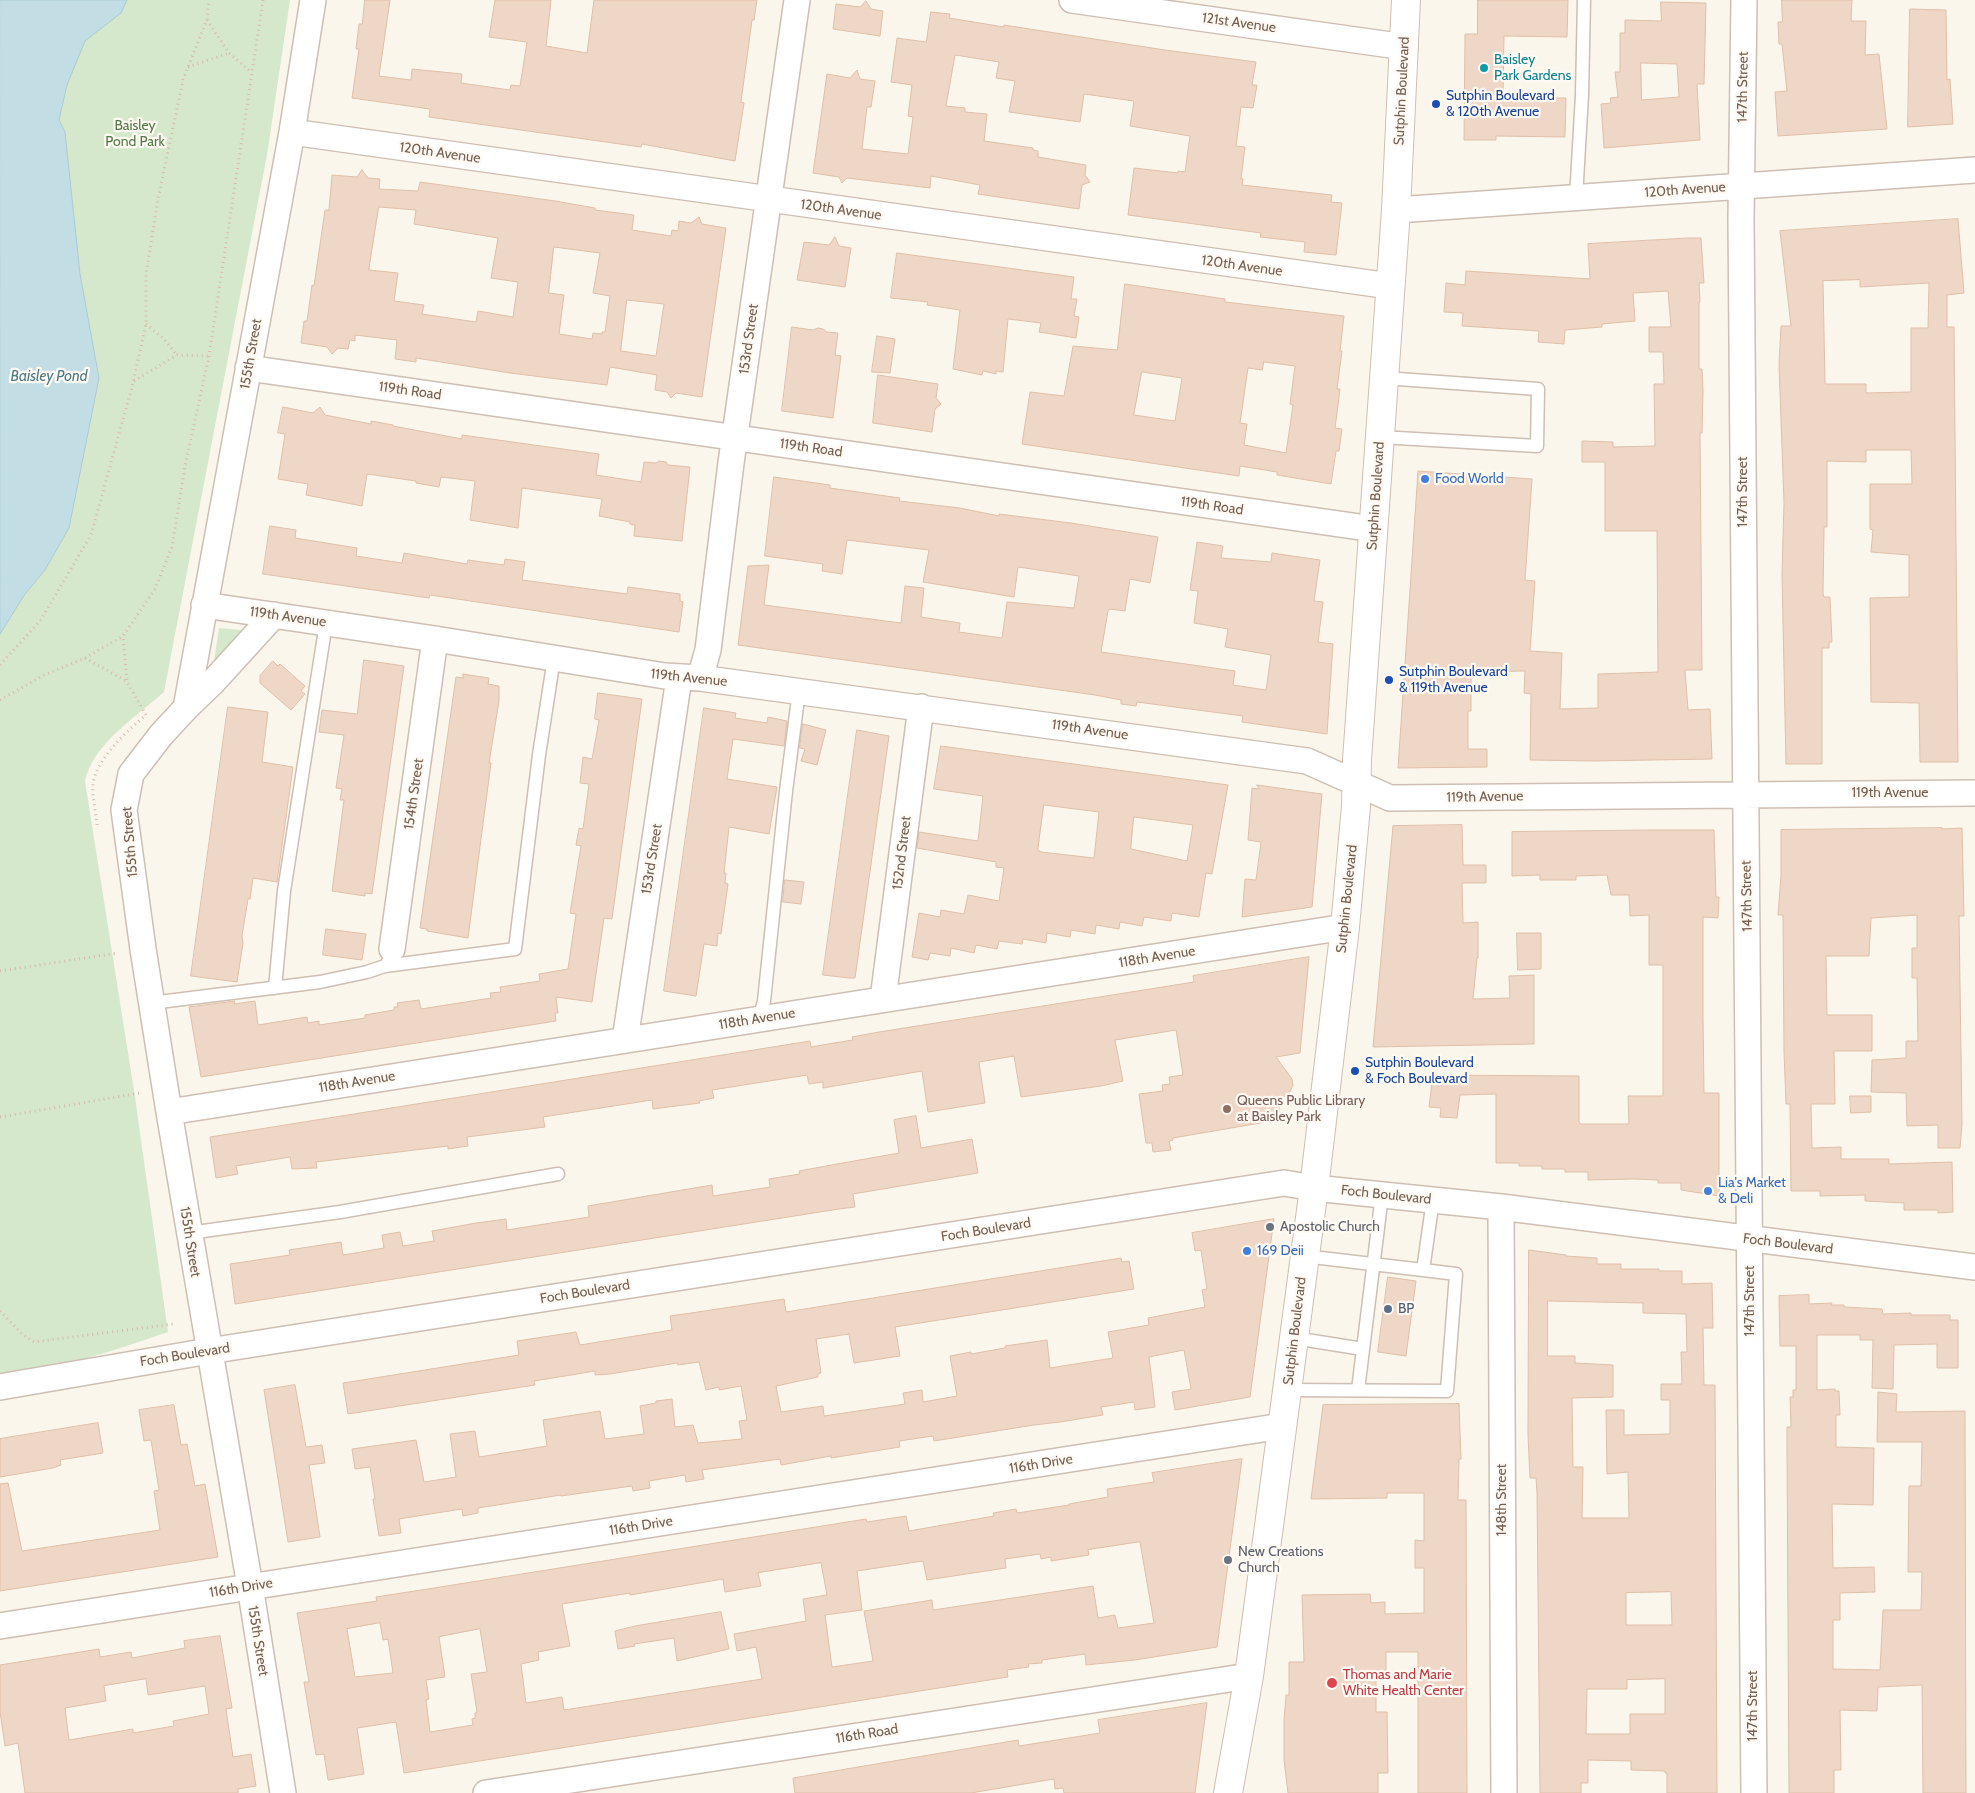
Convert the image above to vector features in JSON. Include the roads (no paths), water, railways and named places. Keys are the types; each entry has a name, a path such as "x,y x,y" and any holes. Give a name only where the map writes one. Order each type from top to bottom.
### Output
{"main road":[{"name":"Sutphin Boulevard","path":"1228,1793 1248,1676 1287,1390 1314,1188 1345,927 1396,210 1406,0"}],"street":[{"name":"155th Street","path":"186,708 292,132 313,0"},
{"name":"153rd Street","path":"625,1040 690,678 708,650 735,438 797,0"},
{"name":"121st Avenue","path":"1072,0 1405,47"},
{"name":"147th Street","path":"1744,0 1741,187 1754,1793"},
{"name":"120th Avenue","path":"292,132 1390,286"},
{"name":"120th Avenue","path":"1396,210 1975,170"},
{"name":"119th Road","path":"248,368 1374,529"},
{"name":"119th Avenue","path":"204,605 690,678 921,707 1307,761 1390,798 1975,793"},
{"name":"155th Street","path":"274,615 161,735 131,774 124,810 169,1112 250,1586 283,1793"},
{"name":"154th Street","path":"389,958 435,639"},
{"name":"152nd Street","path":"883,999 921,707"},
{"name":"118th Avenue","path":"169,1112 1345,927"},
{"name":"Foch Boulevard","path":"0,1387 209,1351 1284,1183 1314,1188 1501,1207 1975,1267"},
{"name":"148th Street","path":"1501,1207 1504,1793"},
{"name":"116th Drive","path":"0,1626 1282,1426"},
{"name":"116th Road","path":"486,1793 1248,1676"}],"lane":[{"path":"1576,198 1582,95 1584,0"},
{"path":"1380,437 1537,446 1538,389 1384,378"},
{"path":"275,988 284,892 326,622"},
{"path":"152,1004 320,982 367,972 389,958 516,949 539,755 554,658"},
{"path":"760,1019 764,1001 786,792 799,691"},
{"path":"189,1233 340,1212 558,1174"},
{"path":"1358,1390 1382,1195"},
{"path":"1422,1270 1433,1200"},
{"path":"1287,1390 1447,1391 1456,1274 1304,1256"},
{"path":"1294,1338 1363,1348"}],"water":[{"name":"Baisley Pond","path":"0,0 127,0 121,13 85,41 67,85 59,120 65,132 80,274 99,378 69,528 45,570 25,594 0,634"}],"place":[{"name":"Baisley Park Gardens","path":"1484,68"},
{"name":"Sutphin Boulevard & 120th Avenue","path":"1436,104"},
{"name":"Food World","path":"1425,479"},
{"name":"Sutphin Boulevard & 119th Avenue","path":"1389,680"},
{"name":"Sutphin Boulevard & Foch Boulevard","path":"1355,1071"},
{"name":"Queens Public Library at Baisley Park","path":"1227,1109"},
{"name":"Lia's Market & Deli","path":"1708,1191"},
{"name":"Apostolic Church","path":"1270,1227"},
{"name":"169 Deii","path":"1247,1251"},
{"name":"BP","path":"1388,1309"},
{"name":"New Creations Church","path":"1228,1560"},
{"name":"Thomas and Marie White Health Center","path":"1332,1683"}],"park label":[{"name":"Baisley Pond Park","path":"135,134"}]}
